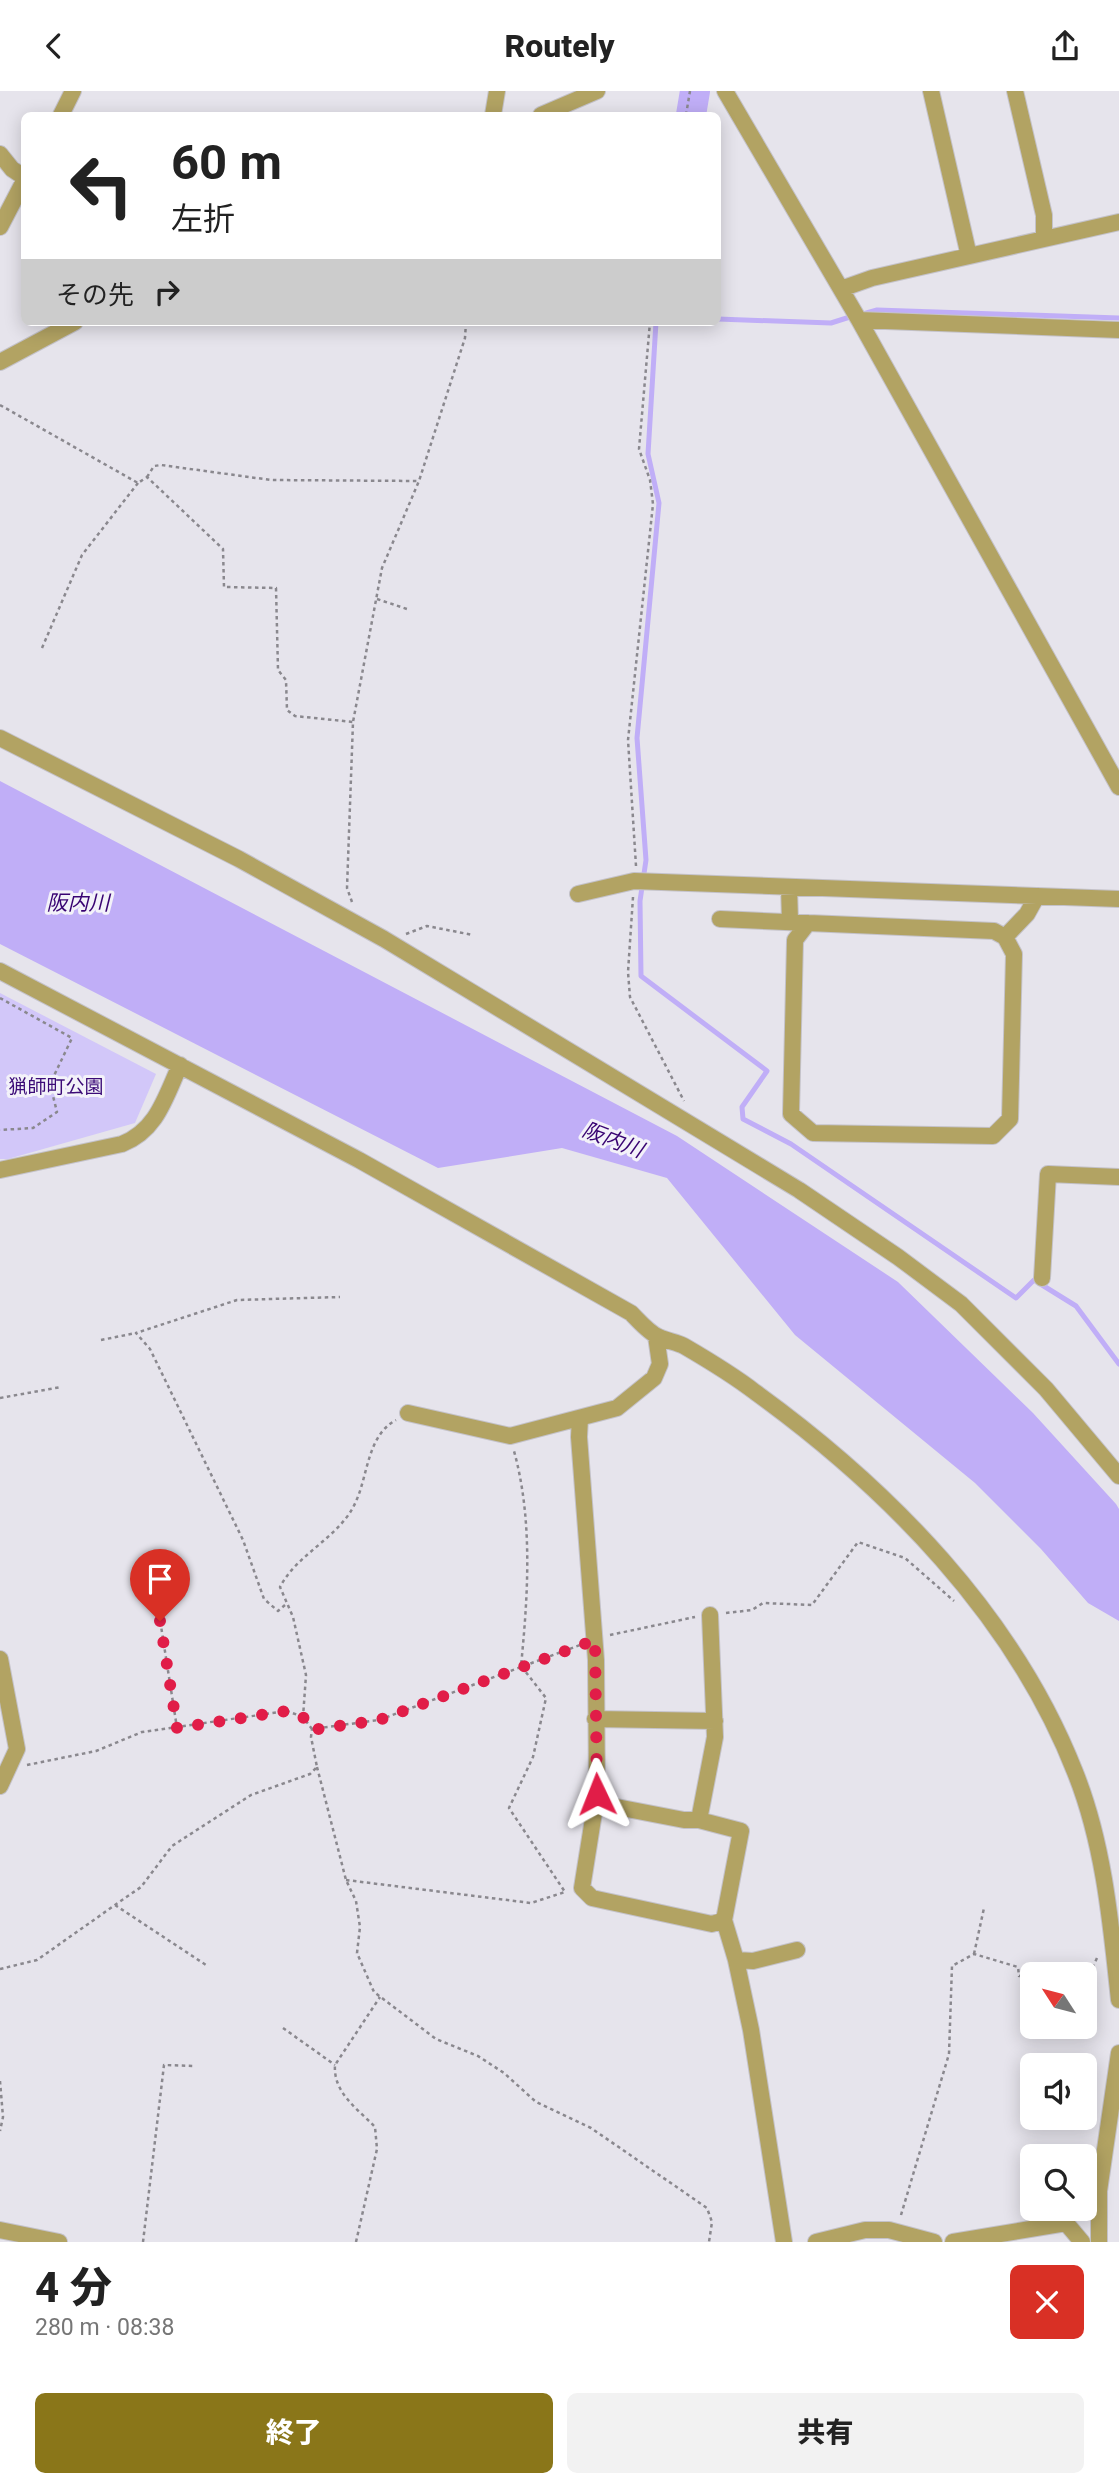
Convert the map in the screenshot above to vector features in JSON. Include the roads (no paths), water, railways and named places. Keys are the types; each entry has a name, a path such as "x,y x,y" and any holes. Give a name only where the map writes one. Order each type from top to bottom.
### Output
{"street":[{"path":"62,112 73,91"},
{"path":"493,112 496,91"},
{"path":"548,112 597,91"},
{"path":"725,91 859,320 1119,787"},
{"path":"931,91 969,256"},
{"path":"1015,91 1044,215 1044,237"},
{"path":"0,154 21,176"},
{"path":"0,227 21,185"},
{"path":"841,289 872,278 1119,222"},
{"path":"859,320 1119,330"},
{"path":"0,362 68,326"},
{"path":"0,738 239,859 384,939 799,1190 898,1257 961,1304 1046,1389 1113,1462 1119,1476"},
{"path":"578,894 634,881 1119,899"},
{"path":"789,887 790,921"},
{"path":"1005,937 1027,914 1037,896"},
{"path":"720,919 994,931 1005,937 1014,954 1010,1119 993,1136 813,1133 791,1114 795,940 808,923"},
{"path":"0,971 359,1160 631,1313 656,1336 682,1345 755,1391 875,1489 935,1552 997,1630 1034,1687 1075,1772 1099,1851 1119,2000"},
{"path":"0,1170 122,1144 139,1137 153,1122 180,1065"},
{"path":"1041,1278 1048,1174 1119,1177"},
{"path":"408,1413 510,1436 617,1408 654,1378 660,1364 656,1336"},
{"path":"580,1418 579,1437 595,1640 596,1803 582,1888 592,1898 712,1924 724,1920"},
{"path":"699,1820 715,1737 710,1615"},
{"path":"0,1659 17,1749 0,1786"},
{"path":"595,1719 715,1721"},
{"path":"596,1803 699,1820 741,1831 724,1920 751,2029 784,2242"},
{"path":"736,1960 753,1961 797,1950"},
{"path":"1099,2242 1100,2191 1119,2053"},
{"path":"953,2242 1066,2223 1082,2242"},
{"path":"816,2242 865,2229 889,2230 934,2242"},
{"path":"0,2230 59,2242"}],"water":[{"name":"阪内川","path":"0,781 677,1136 898,1282 1033,1413 1116,1504 1119,1509 1119,1621 1088,1603 1041,1549 975,1483 795,1335 667,1178 562,1148 438,1168 0,944"}],"waterway":[{"path":"692,112 695,91"},
{"path":"863,314 877,310 1119,318"},
{"path":"721,319 831,323 853,316"},
{"path":"656,326 648,454 659,503 637,738 646,860 640,901 641,976 767,1071 742,1107 743,1119 791,1144 1016,1298 1034,1280 1076,1306 1119,1364"}],"park label":[{"name":"猟師町公園","path":"56,1086"}]}
